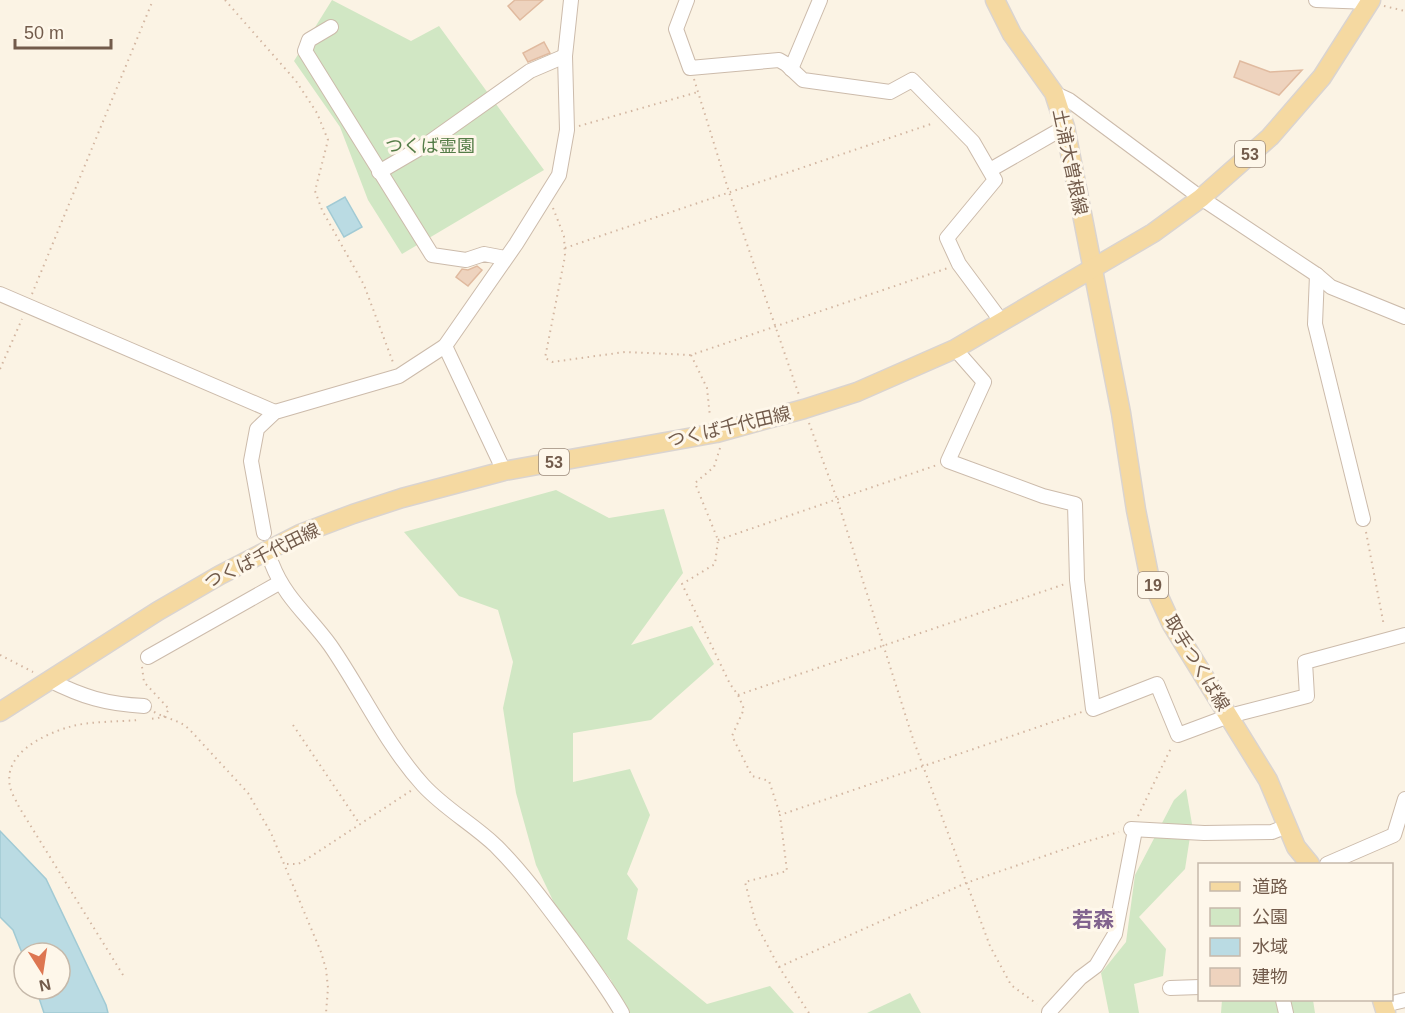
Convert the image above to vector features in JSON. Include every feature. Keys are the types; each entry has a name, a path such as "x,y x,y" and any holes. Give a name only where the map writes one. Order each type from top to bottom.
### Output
{"main road":[{"name":"土浦大曽根線","path":"995,0 1012,34 1054,93 1065,127 1092,269"},
{"name":"つくば千代田線","path":"0,712 168,605 258,554 300,534 402,498 504,471 716,432 804,409 857,392 955,349 1153,232 1201,198 1270,137 1322,77 1370,1"},
{"name":"取手つくば線","path":"1092,269 1121,412 1149,576 1172,623 1268,780 1296,847 1309,863"}],"street":[{"path":"264,533 250,460 257,429 275,412 399,376 445,346 559,175 567,130 565,56 571,0"},
{"path":"687,0 676,29 690,68 779,60 804,80 890,92 912,80 951,117 973,142 995,180 947,238 959,264 1002,322"},
{"path":"791,69 820,0"},
{"path":"1316,0 1370,1"},
{"path":"331,27 309,40 305,51 432,255 466,260 484,254 505,258"},
{"path":"379,172 427,144 530,71 565,56"},
{"path":"1054,93 1069,100 1201,198 1317,275 1330,287 1405,317"},
{"path":"990,170 1065,127"},
{"path":"1317,275 1315,324 1364,519"},
{"path":"0,294 275,412"},
{"path":"445,346 504,471"},
{"path":"955,349 984,382 948,461 1043,496 1075,504 1077,580 1093,709 1157,684 1178,735 1229,716 1307,696 1305,662 1405,635"},
{"path":"272,564 279,583 328,643 358,686 389,741 422,784 440,802 493,843 536,890 622,1013"},
{"path":"148,657 279,583"},
{"path":"49,680 82,696 99,701 144,706"},
{"path":"1329,863 1394,835 1405,799"},
{"path":"1049,1012 1080,978 1096,966 1115,934 1133,829 1204,833 1272,832 1287,826"},
{"path":"1170,988 1198,987"},
{"path":"1384,1006 1405,999"}],"path":[{"path":"0,369 153,0"},
{"path":"225,0 296,81 316,113 328,140 315,191 322,210 364,285 399,376"},
{"path":"1370,1 1405,11"},
{"path":"690,68 774,327 837,499 923,767 966,883 990,946 1011,985 1049,1012"},
{"path":"567,130 698,92"},
{"path":"565,248 951,117"},
{"path":"547,192 564,236 565,248 545,358 552,362 625,352 691,355 959,264"},
{"path":"691,355 706,388 710,424 716,432 720,451 714,467 695,483 718,540 715,564 682,584 744,709 732,736 752,776 769,782 780,815 787,871 745,882 756,924 779,967 809,1013"},
{"path":"718,540 948,461"},
{"path":"1364,519 1386,641"},
{"path":"738,695 1077,580"},
{"path":"0,655 49,680"},
{"path":"148,657 142,668 144,682 169,709 164,717"},
{"path":"144,706 164,717 182,722 248,793 262,814 321,952 326,969 328,998 326,1013"},
{"path":"780,815 1093,709"},
{"path":"123,975 19,807 10,789 9,773 18,753 71,727 164,717"},
{"path":"293,726 359,823"},
{"path":"779,967 966,883 1085,842 1133,829 1178,735"},
{"path":"285,864 298,864 422,784"}],"green space":[{"name":"つくば霊園","path":"332,0 411,41 439,26 544,170 402,254 368,200 340,127 294,61"},
{"path":"556,490 609,518 664,509 683,573 631,645 692,626 714,664 651,720 573,733 573,782 630,769 650,815 627,874 638,889 627,939 707,1004 770,986 794,1013 625,1013 611,980 557,909 536,865 516,793 503,708 513,662 498,610 459,596 404,532"},
{"path":"1186,789 1192,824 1185,869 1139,917 1166,949 1163,976 1134,984 1139,1013 1109,1013 1101,973 1126,942 1135,875 1174,800"},
{"path":"910,993 921,1013 867,1013"},
{"path":"1222,1001 1313,1001 1315,1013 1221,1013"}],"water":[{"path":"345,197 362,227 344,237 327,207"},
{"path":"0,831 46,879 108,1013 44,1013 40,1001 72,1001 72,941 17,941 13,930 0,917"}],"building":[{"path":"515,0 543,0 520,20 508,6"},
{"path":"544,42 550,53 528,62 523,53"},
{"path":"1240,61 1270,72 1302,70 1279,95 1234,77"},
{"path":"477,266 482,270 468,286 456,277 462,269 468,270"}],"district":[{"name":"若森","path":"1093,919"}]}
